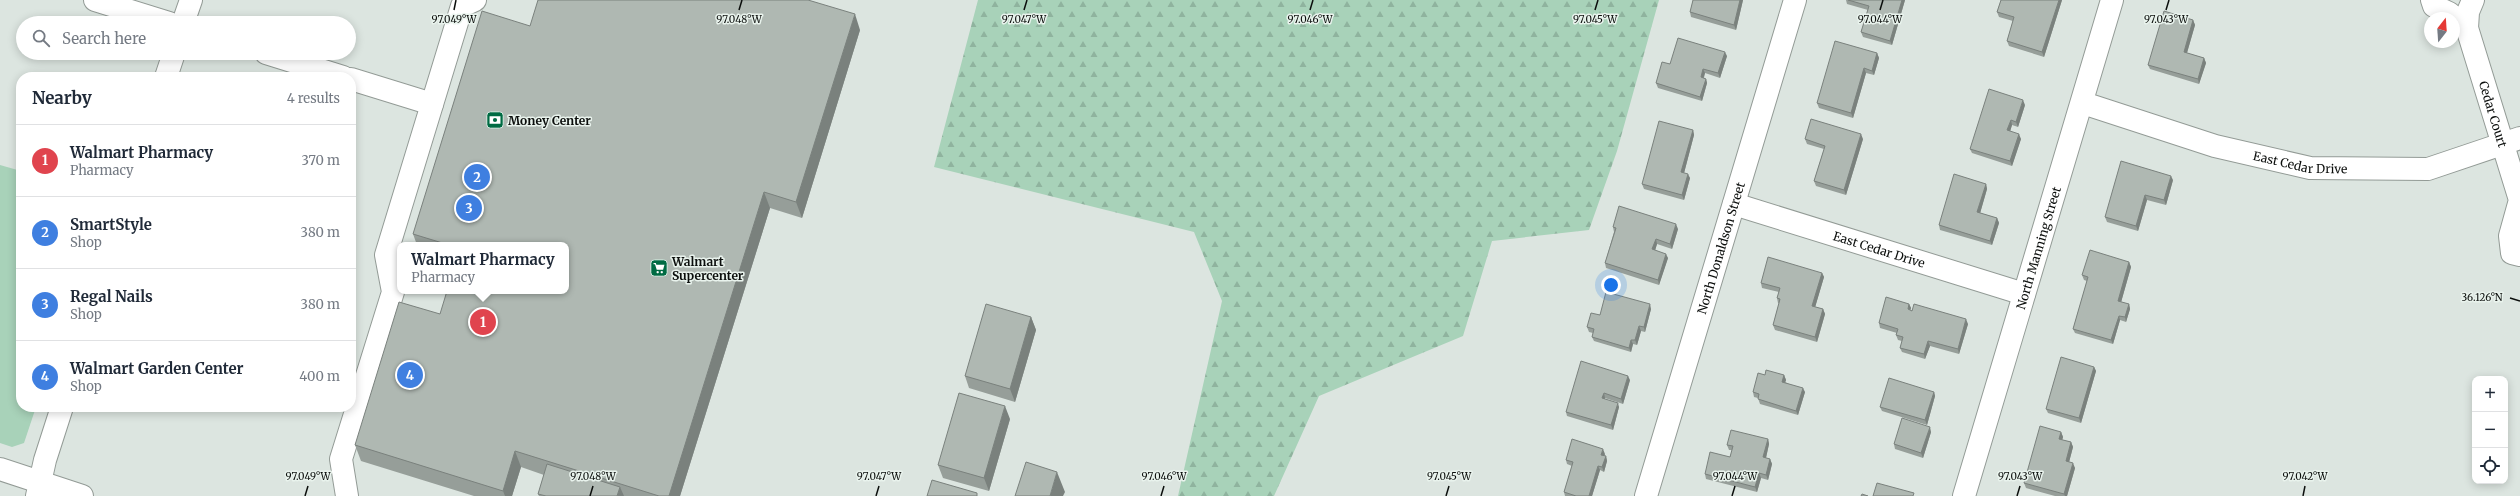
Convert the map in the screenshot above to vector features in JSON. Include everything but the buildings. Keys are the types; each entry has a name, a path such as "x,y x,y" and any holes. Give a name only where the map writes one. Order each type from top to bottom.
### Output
{"street":[{"path":"95,0 146,16"},
{"path":"185,16 190,0"},
{"path":"356,411 393,292 386,255 462,6 476,0"},
{"name":"North Donaldson Street","path":"1646,496 1795,0"},
{"name":"North Manning Street","path":"1964,496 2083,103 2112,0"},
{"path":"2432,0 2434,6 2449,13 2467,28"},
{"path":"2467,28 2468,12 2473,0"},
{"name":"Cedar Court","path":"2467,28 2511,142 2520,200 2510,236 2512,252 2520,255"},
{"path":"168,72 172,60"},
{"path":"288,60 327,72"},
{"path":"356,81 432,104"},
{"name":"East Cedar Drive","path":"2083,103 2216,146 2310,168 2428,169 2511,142"},
{"name":"East Cedar Drive","path":"1734,204 2024,294"},
{"path":"39,490 45,460 60,412"},
{"path":"347,496 341,459 356,412"},
{"path":"0,470 39,490 82,496"}],"green space":[{"path":"978,0 1659,0 1617,151 1589,230 1492,241 1463,336 1319,396 1274,496 1178,496 1222,301 1194,232 934,167"},
{"path":"0,165 16,170 16,412 34,412 24,443 12,447 0,443"}],"place":[{"name":"Money Center","path":"495,120"},
{"name":"SmartStyle","path":"477,177"},
{"name":"Regal Nails","path":"469,208"},
{"name":"Walmart Supercenter","path":"659,268"},
{"name":"Walmart Pharmacy","path":"483,322"},
{"name":"Walmart Garden Center","path":"410,375"}]}
